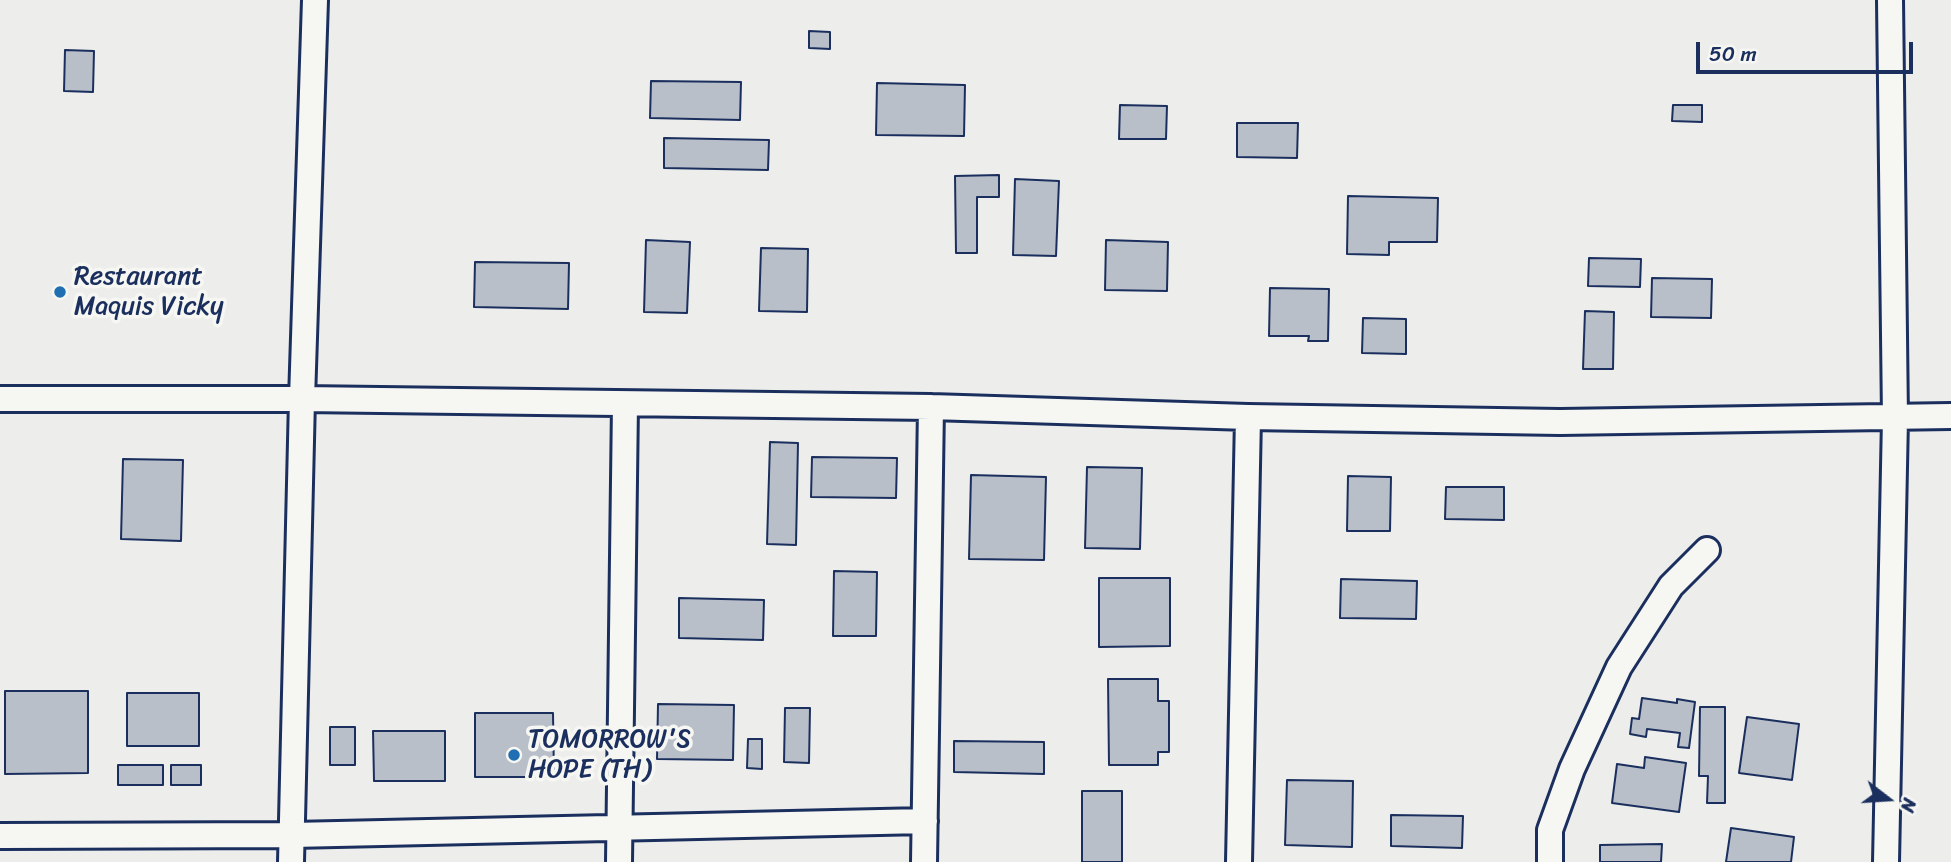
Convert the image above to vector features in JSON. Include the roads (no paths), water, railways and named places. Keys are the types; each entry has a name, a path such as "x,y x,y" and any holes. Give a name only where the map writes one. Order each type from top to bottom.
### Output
{"street":[{"path":"291,862 315,0"},
{"path":"1886,862 1895,418 1890,0"},
{"path":"0,399 302,399 931,407 1248,417 1560,422 1951,415"},
{"path":"619,862 625,404"},
{"path":"924,862 931,407"},
{"path":"1239,862 1248,417"},
{"path":"1550,862 1550,830 1572,769 1619,667 1671,586 1707,550"},
{"path":"0,836 292,835 925,821"}],"place":[{"name":"Restaurant Maquis Vicky","path":"60,292"},
{"name":"TOMORROW'S HOPE (TH)","path":"514,755"}]}
